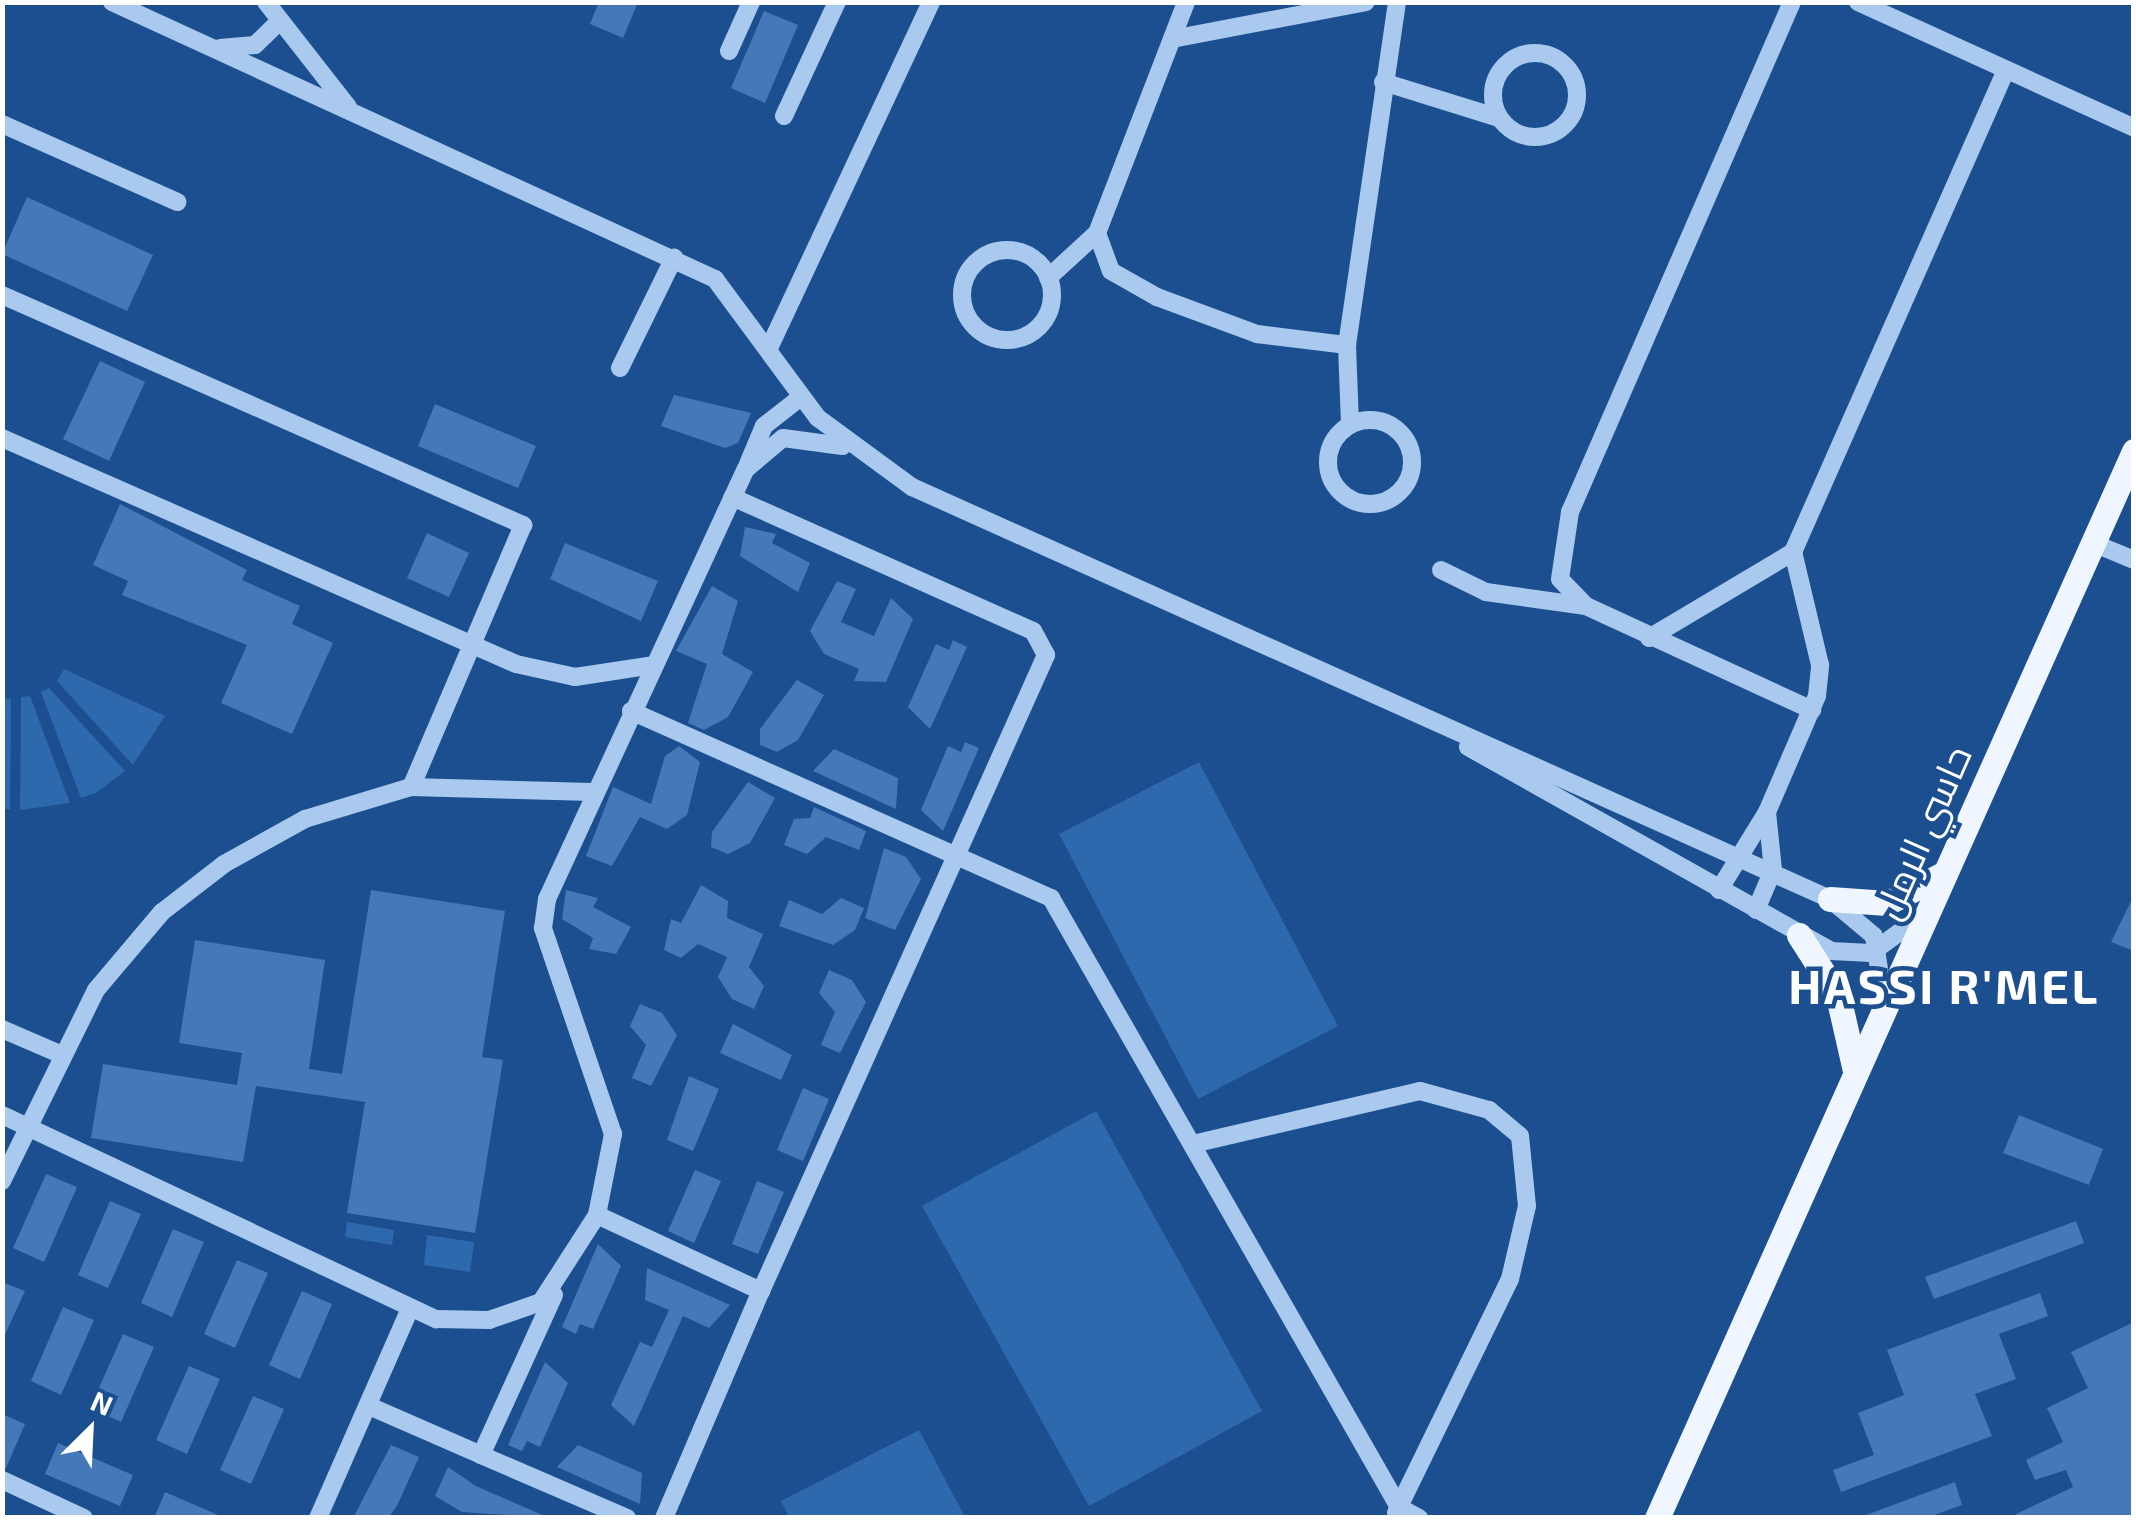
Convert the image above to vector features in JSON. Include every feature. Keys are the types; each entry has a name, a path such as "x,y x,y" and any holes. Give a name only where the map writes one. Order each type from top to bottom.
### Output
{"main road":[{"name":"حاسي الرمل","path":"1656,1518 2134,451"},
{"path":"1830,899 1886,904 1946,873"},
{"path":"1799,936 1838,996 1855,1072"}],"street":[{"path":"112,2 674,258 736,296 801,397 856,452 980,520 1434,724 1735,852 1830,899 1866,924 1880,949 1884,1007"},
{"path":"266,2 352,112"},
{"path":"729,51 751,2"},
{"path":"784,116 838,2"},
{"path":"770,346 931,2"},
{"path":"1048,278 1098,233 1186,2"},
{"path":"1172,39 1366,2"},
{"path":"1350,424 1378,420 1410,448 1410,476 1392,498 1364,504 1332,482 1327,456 1350,424 1347,345 1397,2"},
{"path":"1792,2 1570,512 1560,579 1586,606 1648,638 1812,710"},
{"path":"1858,2 2134,128"},
{"path":"210,47 255,45 279,22"},
{"path":"1383,82 1500,118 1520,135 1559,131 1578,97 1570,70 1546,54 1505,65 1493,91 1500,118"},
{"path":"1648,638 1793,552 2006,70"},
{"path":"2,124 177,202"},
{"path":"1098,233 1111,271 1157,297 1257,334 1347,345"},
{"path":"1018,251 1048,278 1050,309 1016,339 985,334 964,312 963,284 990,253 1018,251"},
{"path":"620,368 674,258"},
{"path":"2,295 522,524 411,787"},
{"path":"481,1455 557,1289 597,1215 612,1158 610,1113 543,912 592,792 764,426 801,397"},
{"path":"2,438 474,645 575,677 653,665"},
{"path":"746,469 783,438 856,452"},
{"path":"664,1518 761,1291 1044,660 1043,641 732,497"},
{"path":"2093,542 2134,560"},
{"path":"1719,890 1735,852 1768,812 1812,710 1820,665 1793,552"},
{"path":"1441,570 1486,592 1586,606"},
{"path":"631,711 1056,903 1196,1143 1396,1512 1419,1518"},
{"path":"1434,724 1799,936 1845,956 1880,949 1930,908"},
{"path":"2,1181 60,1054 112,968 180,896 305,819 411,787 592,792"},
{"path":"1756,910 1773,870 1768,812"},
{"path":"2,1029 60,1054"},
{"path":"1196,1143 1420,1090 1488,1110 1520,1136 1528,1206 1510,1278 1396,1512"},
{"path":"2,1114 410,1308 473,1322 525,1310 557,1289"},
{"path":"597,1215 761,1291"},
{"path":"318,1518 410,1308"},
{"path":"369,1406 627,1518"},
{"path":"2,1480 84,1518"}],"shaded area":[{"path":"64,669 165,716 133,765 57,681"},
{"path":"49,688 125,771 96,793 81,798 41,692"},
{"path":"30,696 70,803 20,810 21,697"},
{"path":"3,698 11,699 10,809 3,809"},
{"path":"1199,762 1338,1026 1198,1099 1059,834"},
{"path":"1096,1111 1262,1411 1089,1506 922,1206"},
{"path":"347,1222 394,1230 392,1245 345,1237"},
{"path":"427,1235 474,1242 470,1272 424,1265"},
{"path":"919,1430 965,1517 789,1517 781,1501"}],"building":[{"path":"599,2 638,2 623,38 590,24"},
{"path":"764,11 798,25 765,103 731,88"},
{"path":"27,197 153,255 127,311 2,254"},
{"path":"100,361 145,382 109,461 63,439"},
{"path":"674,395 751,413 738,443 725,448 661,426"},
{"path":"435,404 536,446 518,488 418,446"},
{"path":"120,504 247,570 242,580 300,606 292,624 333,643 292,734 221,703 247,645 122,595 128,581 93,565"},
{"path":"745,527 776,534 772,543 810,563 798,592 740,556"},
{"path":"427,533 469,553 449,597 407,578"},
{"path":"565,543 658,581 641,621 550,579"},
{"path":"837,581 856,589 841,622 874,636 891,598 913,619 886,682 854,681 859,669 824,654 810,631"},
{"path":"712,586 738,601 722,654 753,672 728,717 704,730 688,723 707,664 676,651"},
{"path":"953,640 967,647 930,729 908,707 936,644 949,650"},
{"path":"797,680 824,695 798,740 777,752 760,745 760,729"},
{"path":"965,742 979,748 943,831 921,810 948,746 961,752"},
{"path":"679,746 700,762 687,815 667,829 640,817 612,866 586,856 613,787 651,804 665,756"},
{"path":"834,749 898,778 896,809 813,771"},
{"path":"748,782 775,798 750,843 728,854 711,847 712,832"},
{"path":"814,807 866,831 859,850 826,837 807,854 784,845 794,819 810,818"},
{"path":"884,848 906,857 921,879 895,930 865,918"},
{"path":"701,885 728,901 727,918 763,934 749,967 764,986 754,1009 732,999 718,977 727,957 698,944 681,958 664,950 671,919 681,923"},
{"path":"371,890 505,911 482,1057 503,1060 475,1233 347,1213 365,1102 256,1086 243,1162 91,1138 103,1064 237,1085 242,1053 179,1043 195,940 325,960 309,1069 342,1074"},
{"path":"566,890 598,898 593,907 631,927 616,954 589,949 593,938 562,919"},
{"path":"2134,895 2134,951 2111,942"},
{"path":"841,898 864,908 855,930 833,945 779,926 789,900 822,914"},
{"path":"829,970 852,980 866,1002 840,1053 821,1045 835,1012 819,993"},
{"path":"640,1004 662,1013 677,1035 651,1086 632,1078 646,1045 630,1026"},
{"path":"733,1024 792,1055 781,1080 720,1053"},
{"path":"689,1076 719,1089 693,1151 667,1140"},
{"path":"803,1088 829,1099 803,1161 777,1150"},
{"path":"2019,1115 2103,1149 2089,1185 2003,1153"},
{"path":"695,1170 721,1181 694,1243 668,1231"},
{"path":"46,1174 77,1187 44,1262 13,1248"},
{"path":"757,1181 784,1192 758,1254 732,1244"},
{"path":"110,1201 141,1214 108,1288 78,1275"},
{"path":"2076,1221 2084,1243 1934,1299 1925,1277"},
{"path":"173,1229 204,1242 172,1317 141,1303"},
{"path":"598,1244 621,1266 593,1329 580,1324 576,1334 562,1327"},
{"path":"237,1260 268,1273 235,1348 204,1334"},
{"path":"647,1268 730,1305 709,1328 683,1316 634,1426 611,1405 640,1342 652,1347 669,1310 645,1300"},
{"path":"2,1282 25,1291 2,1341"},
{"path":"302,1291 332,1304 300,1379 269,1365"},
{"path":"2040,1293 2048,1316 1999,1334 2016,1379 1975,1394 1992,1436 1841,1492 1833,1470 1874,1455 1858,1413 1904,1395 1887,1350"},
{"path":"63,1307 94,1320 61,1395 31,1381"},
{"path":"2134,1322 2134,1518 2008,1518 2073,1487 2066,1470 2035,1480 2026,1460 2063,1442 2047,1408 2088,1388 2071,1352"},
{"path":"123,1334 154,1347 121,1422 90,1408"},
{"path":"545,1362 568,1383 540,1447 527,1441 522,1451 508,1445"},
{"path":"189,1366 220,1379 187,1454 156,1440"},
{"path":"253,1396 284,1409 251,1484 220,1470"},
{"path":"2,1414 25,1424 6,1468 2,1468"},
{"path":"58,1443 133,1475 120,1506 45,1474"},
{"path":"391,1445 419,1457 397,1506 388,1518 353,1518"},
{"path":"578,1445 642,1473 640,1504 557,1467"},
{"path":"448,1467 476,1486 549,1518 462,1512 435,1496"},
{"path":"1955,1482 1962,1505 1926,1518 1858,1518"},
{"path":"165,1492 225,1518 154,1518"}],"district":[{"name":"HASSI R'MEL","path":"1944,986"}]}
